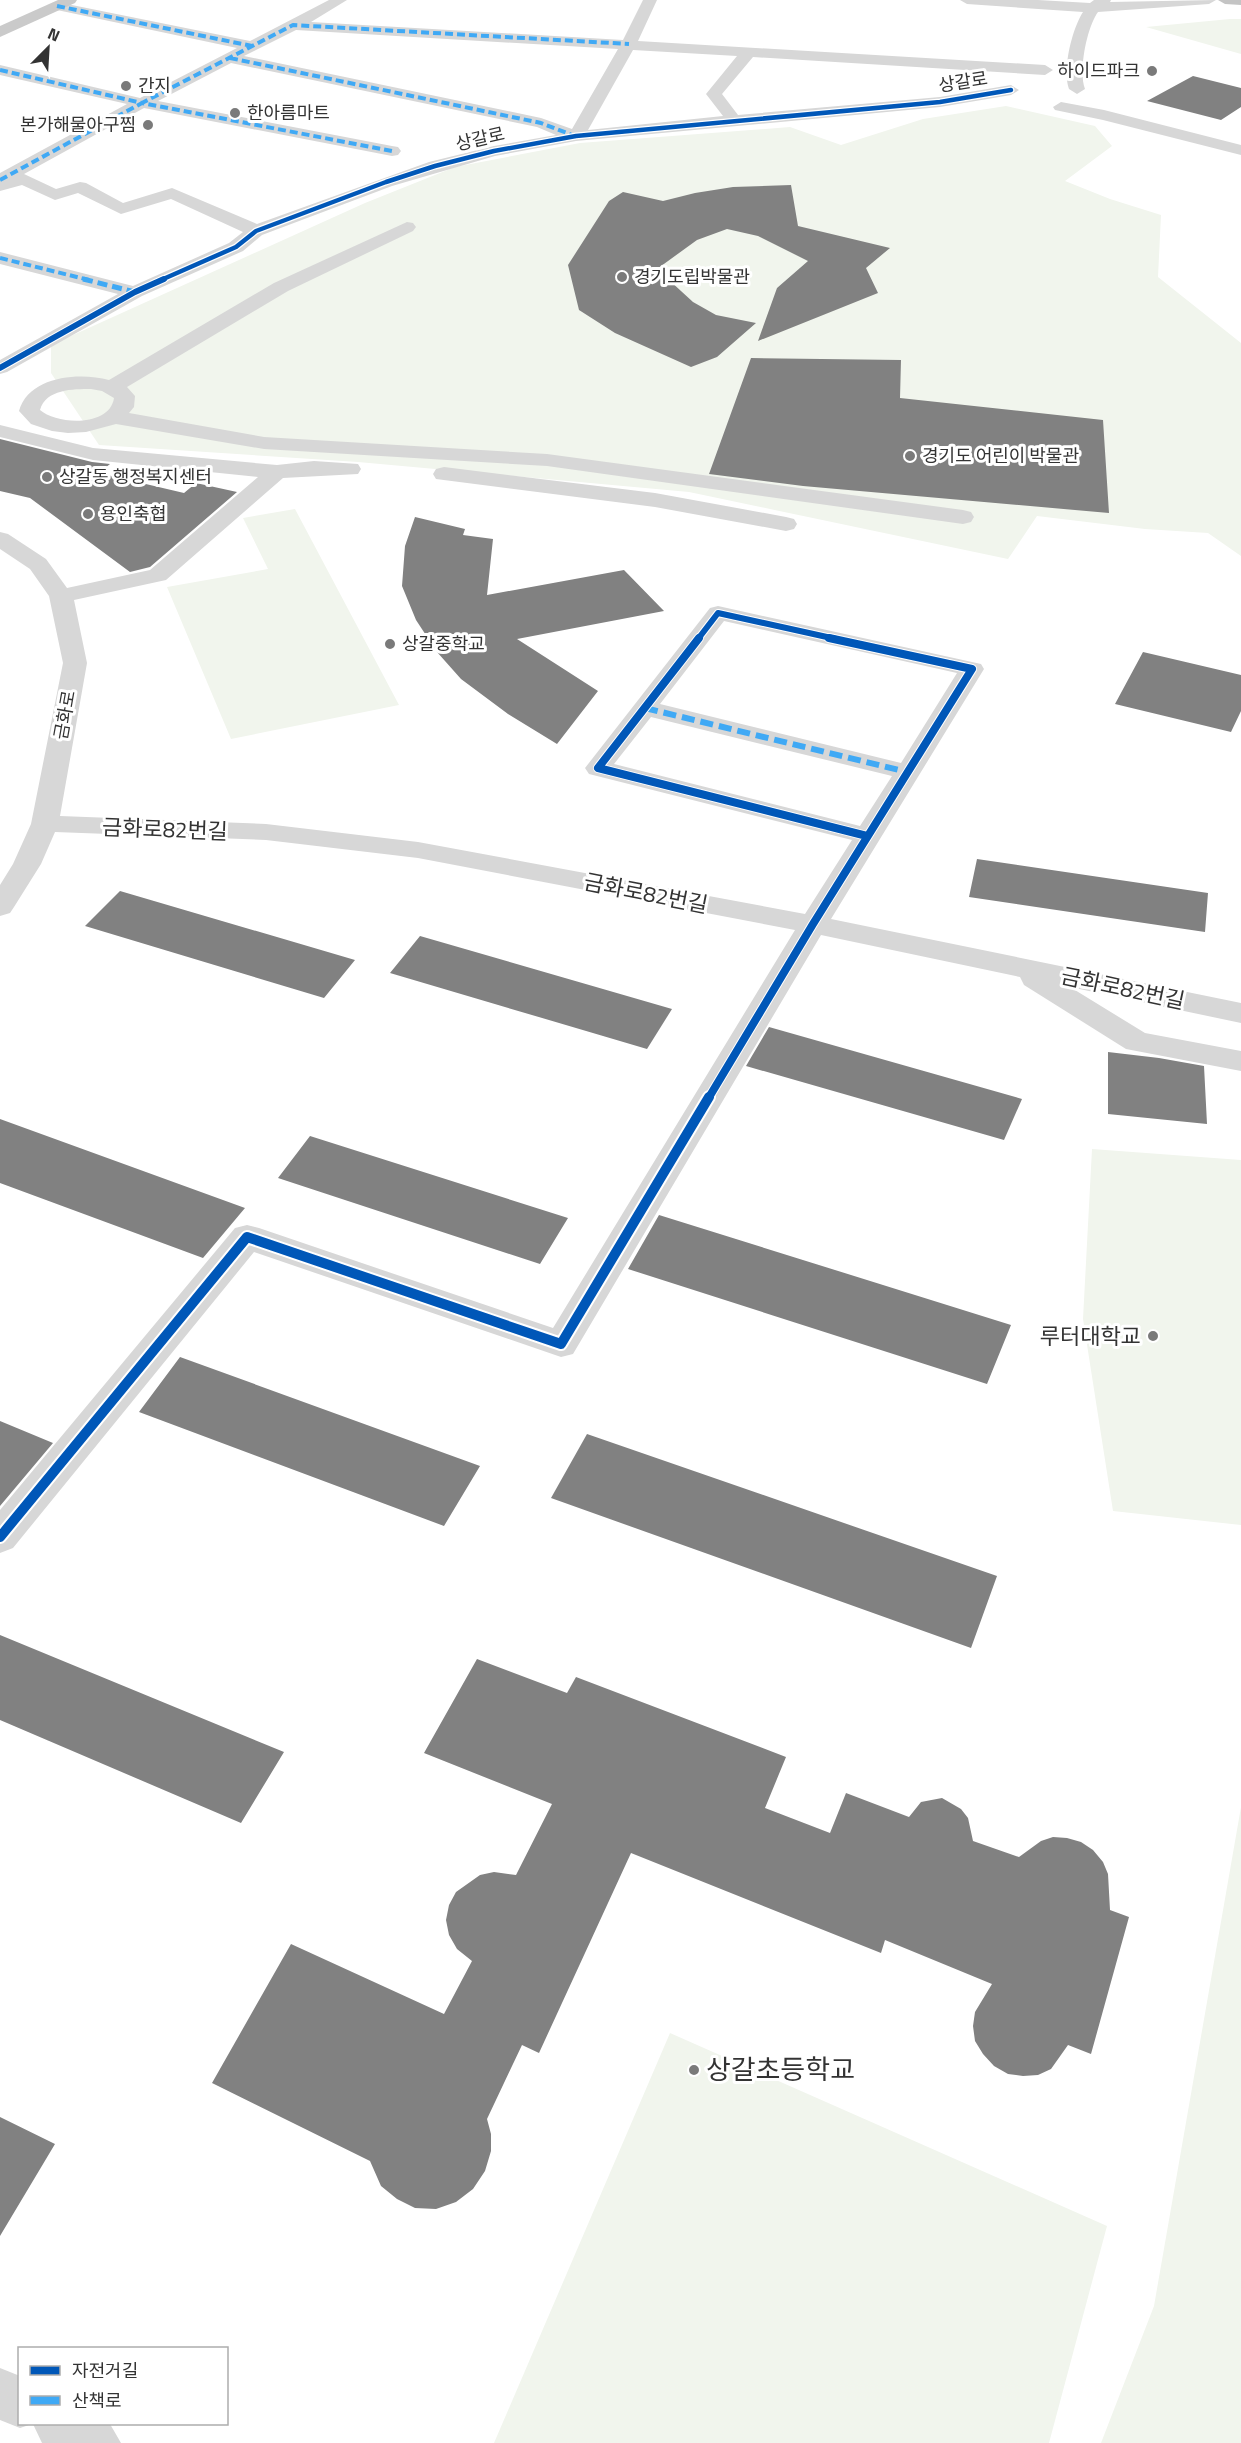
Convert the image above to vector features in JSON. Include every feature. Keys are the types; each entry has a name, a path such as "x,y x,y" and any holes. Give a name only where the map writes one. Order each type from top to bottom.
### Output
{"highway":[{"path":"1225,0 1241,1"}],"main road":[{"path":"0,32 64,3"}],"street":[{"path":"0,180 340,0"},
{"path":"230,58 541,123 576,136 629,44 650,0"},
{"path":"967,0 1100,4 1209,0"},
{"path":"64,3 252,46"},
{"path":"1055,70 1078,36 1085,19 1100,4"},
{"path":"293,25 1055,70 1079,91 1115,108 1241,149"},
{"path":"1078,36 1073,81 1079,91 1079,101 1053,107 1104,115 1241,149"},
{"path":"734,120 714,94 750,51"},
{"path":"0,70 142,103 392,151"},
{"name":"상갈로","path":"0,368 135,292 236,247 256,231 435,166 494,151 576,136 1019,95 1055,70"},
{"path":"0,186 24,179 55,195 80,187 121,209 172,193 256,231"},
{"path":"112,387 280,287 407,226"},
{"path":"0,258 135,292"},
{"path":"0,376 48,390"},
{"path":"78,383 94,383 112,387 125,396 126,403 123,410 102,422 70,427 42,423 29,411 30,403 48,390 78,383"},
{"path":"114,417 264,443 547,460 963,517"},
{"path":"0,431 93,454 277,472 314,468 427,472 655,500 786,524"},
{"path":"61,596 158,575 277,472"},
{"name":"금화로","path":"0,539 38,564 61,596 75,663 45,824 27,864 0,907"},
{"path":"0,1537 248,1237 561,1344 813,924 972,669 718,613 598,768 867,837"},
{"path":"645,708 907,772"},
{"name":"금화로82번길","path":"45,824 266,832 418,850 813,924 1241,1013"},
{"path":"1015,966 1137,1042 1241,1061"},
{"path":"0,2393 18,2402"},
{"path":"60,2425 95,2443"}],"shaded area":[{"path":"1241,19 1241,54 1146,27"},
{"path":"1006,106 1095,126 1112,146 1065,181 1110,199 1161,215 1158,277 1241,343 1241,556 1208,533 1145,529 1037,516 1008,559 689,492 358,462 99,445 51,373 51,345 365,203 455,167 580,143 790,127 841,145 923,119"},
{"path":"295,509 399,705 231,739 167,587 268,569 243,518"},
{"path":"1092,1149 1241,1160 1241,1525 1113,1511 1083,1319"},
{"path":"1241,1807 1241,2443 1101,2443 1154,2306"},
{"path":"670,2033 1107,2226 1049,2443 494,2443"}],"building":[{"path":"1193,76 1241,88 1241,107 1221,120 1147,101"},
{"name":"경기도립박물관","path":"791,185 798,226 890,248 866,268 878,293 758,341 777,288 808,261 758,236 727,229 697,240 657,269 693,302 716,315 756,323 717,357 691,367 615,333 579,310 568,265 609,201 623,192 663,201 733,187"},
{"name":"경기도 어린이 박물관","path":"751,358 901,360 900,398 1103,420 1109,513 803,486 709,474"},
{"path":"0,439 92,462 110,464 99,473 184,493 196,483 237,492 150,567 130,572 30,498 0,491"},
{"path":"415,517 465,529 463,535 493,539 487,595 624,570 664,611 517,639 598,691 557,744 508,714 461,679 437,652 416,620 402,586 405,546"},
{"path":"1143,652 1241,675 1241,711 1231,732 1115,704"},
{"path":"977,859 1208,893 1205,932 969,897"},
{"path":"120,891 355,960 324,998 85,926"},
{"path":"420,936 672,1009 647,1049 390,973"},
{"path":"769,1027 1022,1099 1004,1140 746,1066"},
{"path":"1108,1052 1204,1066 1207,1124 1108,1114"},
{"path":"0,1119 245,1208 203,1258 0,1183"},
{"path":"310,1136 568,1218 540,1264 278,1178"},
{"path":"659,1215 1011,1325 987,1384 628,1269"},
{"path":"180,1357 480,1466 444,1526 139,1412"},
{"path":"0,1421 53,1443 0,1506"},
{"path":"587,1434 997,1576 971,1648 551,1498"},
{"path":"0,1635 284,1752 241,1823 0,1720"},
{"path":"477,1659 567,1693 576,1677 786,1757 765,1808 830,1833 846,1793 909,1817 921,1802 942,1798 961,1809 968,1818 973,1841 1019,1857 1041,1841 1053,1837 1081,1842 1093,1850 1103,1862 1108,1874 1110,1910 1129,1917 1091,2054 1068,2045 1051,2069 1038,2075 1008,2074 994,2066 975,2041 973,2026 975,2012 992,1984 885,1940 881,1953 631,1853 539,2053 522,2045 487,2119 491,2134 491,2151 485,2171 473,2189 456,2202 436,2209 415,2208 397,2199 381,2186 370,2161 212,2083 291,1944 444,2014 472,1961 457,1949 449,1935 446,1920 449,1905 456,1892 480,1875 494,1872 516,1875 552,1804 424,1753"},
{"path":"0,2117 55,2144 0,2236"}],"marked path":[{"path":"57,6 252,46"},
{"path":"0,70 142,103 293,25 629,44"},
{"path":"230,58 541,123 572,135"},
{"path":"0,180 142,103 392,151"},
{"path":"0,258 135,292"},
{"path":"645,708 907,772"}],"cycle path":[{"path":"0,368 135,292 236,247 256,231 435,166 494,151 576,136 940,102 1011,90"},
{"path":"0,1537 247,1237 561,1344 813,924 972,669 718,613 598,768 867,836"}],"place":[{"name":"하이드파크","path":"1152,71"},
{"name":"간지","path":"126,86"},
{"name":"한아름마트","path":"235,113"},
{"name":"본가해물아구찜","path":"148,125"},
{"name":"경기도립박물관","path":"622,277"},
{"name":"경기도 어린이 박물관","path":"910,456"},
{"name":"상갈동 행정복지센터","path":"47,477"},
{"name":"용인축협","path":"88,514"},
{"name":"상갈중학교","path":"390,644"},
{"name":"루터대학교","path":"1153,1336"},
{"name":"상갈초등학교","path":"694,2070"}]}
